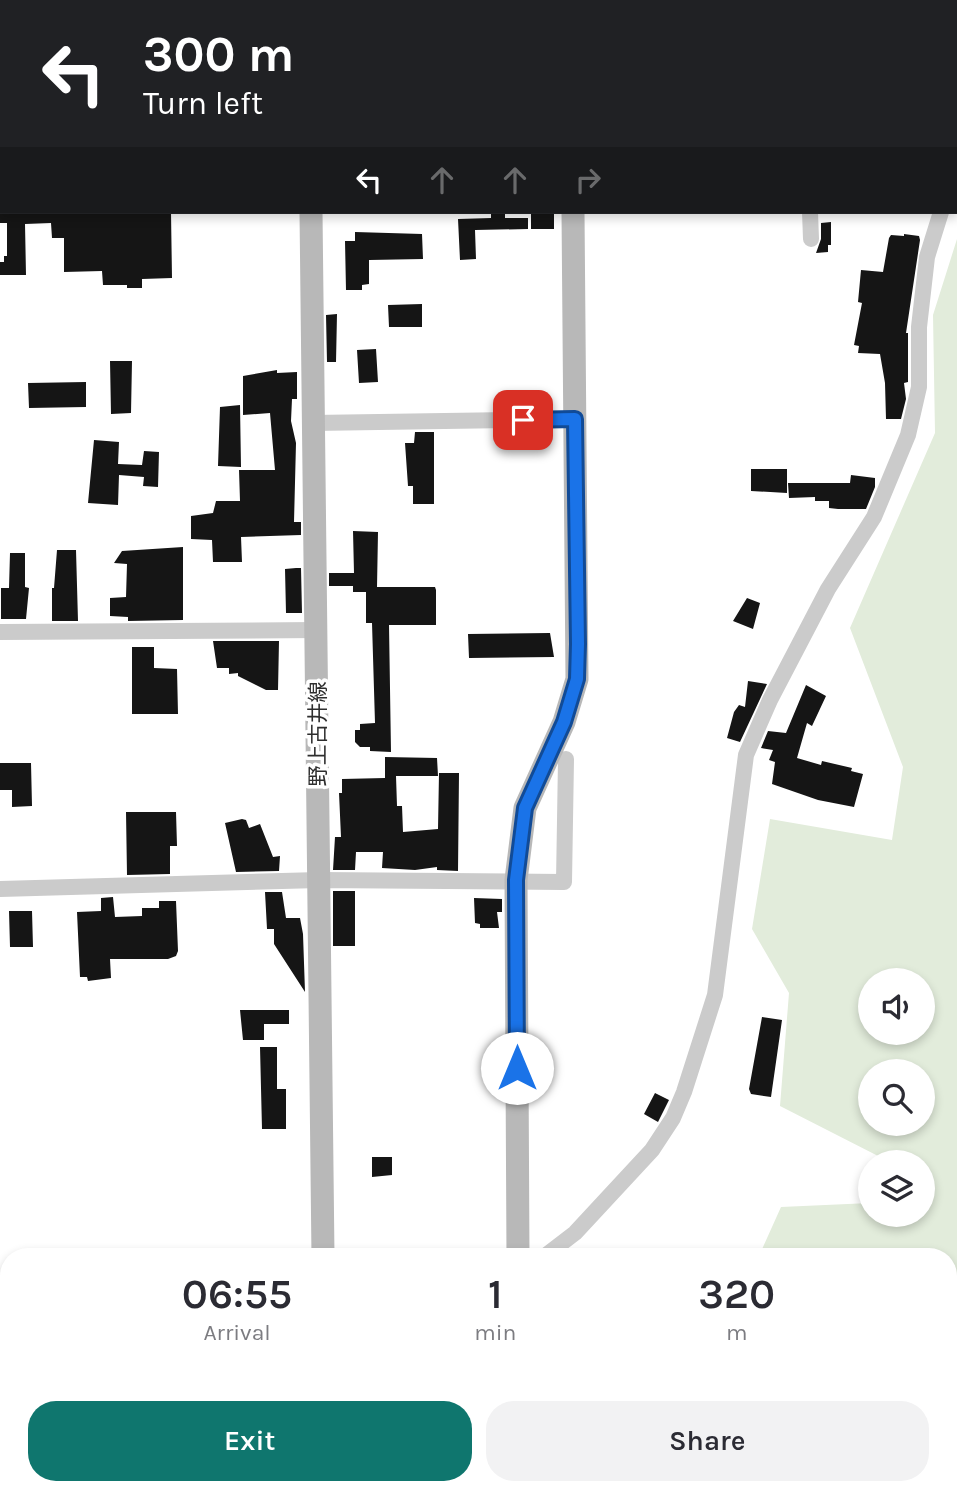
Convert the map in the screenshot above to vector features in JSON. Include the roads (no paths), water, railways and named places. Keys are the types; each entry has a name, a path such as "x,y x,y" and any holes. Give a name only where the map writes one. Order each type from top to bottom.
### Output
{"street":[{"name":"野上古井線","path":"312,214 323,1248"},
{"path":"518,1248 516,880 525,808 564,722 577,679 573,214"},
{"path":"810,214 811,239"},
{"path":"555,1248 575,1233 652,1150 673,1118 684,1093 715,995 747,755 770,700 828,589 874,517 908,435 919,387 919,327 927,257 940,214"},
{"path":"313,423 575,419"},
{"path":"0,632 318,630"},
{"path":"0,889 319,880 564,882 566,759"}]}
